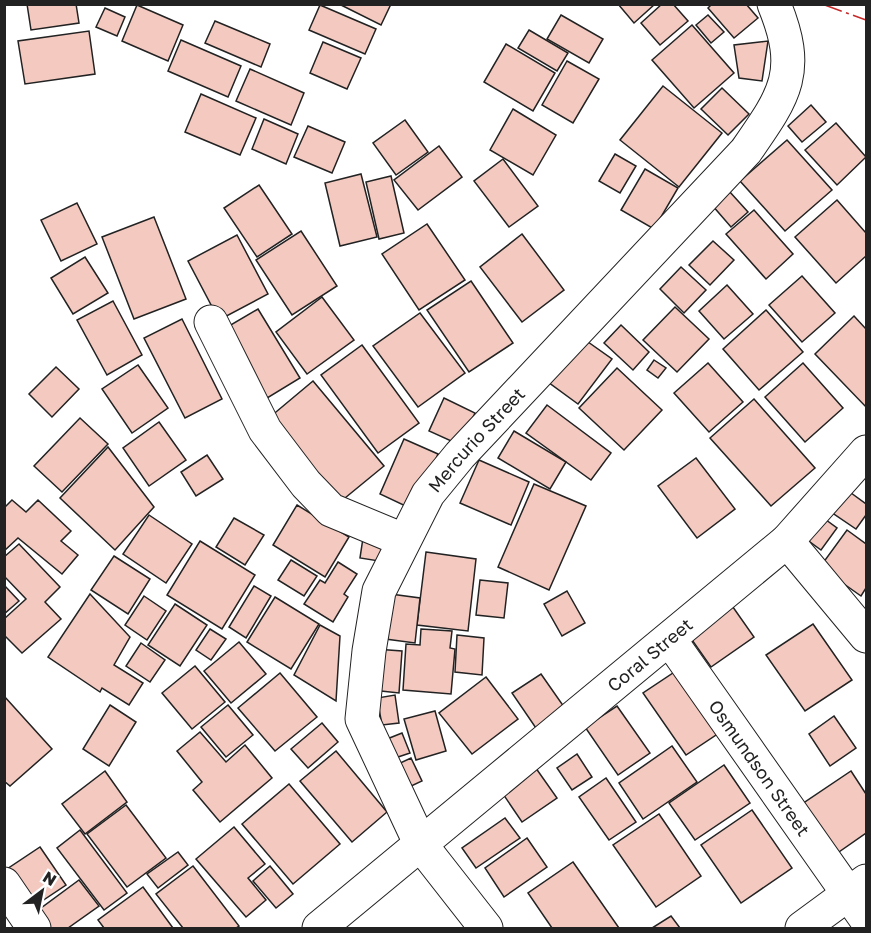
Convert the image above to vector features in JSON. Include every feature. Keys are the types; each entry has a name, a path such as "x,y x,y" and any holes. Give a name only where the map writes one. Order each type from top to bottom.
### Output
{"street":[{"name":"Mercurio Street","path":"486,928 421,845 362,719 369,651 379,591 428,494 460,454 746,151 765,124 789,74 786,32 774,4"},
{"path":"211,322 265,430 306,484 331,510 403,540"},
{"name":"Coral Street","path":"319,928 787,541 867,452"},
{"path":"787,541 867,636"},
{"name":"Osmundson Street","path":"670,640 861,898 802,928"},
{"path":"4,884 34,928"}],"building":[{"path":"27,4 76,4 79,23 31,30"},
{"path":"339,4 391,4 381,25"},
{"path":"618,4 655,4 634,23"},
{"path":"662,4 673,4 688,21 660,45 641,23"},
{"path":"712,4 746,4 758,18 734,38 708,8"},
{"path":"137,5 183,25 168,61 122,41"},
{"path":"320,5 376,29 365,54 309,30"},
{"path":"105,8 125,17 117,36 96,27"},
{"path":"561,15 603,39 589,63 547,39"},
{"path":"708,15 724,32 711,43 696,25"},
{"path":"215,21 270,44 261,67 205,43"},
{"path":"692,25 734,73 694,108 652,60"},
{"path":"529,30 568,53 557,71 518,48"},
{"path":"89,31 95,74 25,84 18,41"},
{"path":"181,40 241,66 228,97 168,71"},
{"path":"768,41 762,81 739,78 734,45"},
{"path":"323,42 361,58 347,89 310,73"},
{"path":"506,44 555,73 533,111 484,82"},
{"path":"567,61 599,79 573,123 542,105"},
{"path":"250,69 304,93 291,125 236,101"},
{"path":"663,86 722,133 679,187 620,140"},
{"path":"722,88 749,114 728,135 701,109"},
{"path":"201,94 256,118 240,155 185,132"},
{"path":"811,105 826,122 802,142 788,126"},
{"path":"513,109 556,135 533,175 490,150"},
{"path":"264,119 298,134 286,164 252,149"},
{"path":"405,120 428,152 396,175 373,143"},
{"path":"836,123 866,157 837,185 805,150"},
{"path":"308,126 345,142 332,173 294,157"},
{"path":"787,140 832,190 785,231 740,181"},
{"path":"439,146 462,177 418,210 394,180"},
{"path":"615,154 636,166 620,193 599,181"},
{"path":"503,159 538,206 509,227 474,181"},
{"path":"645,169 678,188 654,229 621,210"},
{"path":"361,174 377,237 340,246 325,183"},
{"path":"391,176 404,233 379,239 366,182"},
{"path":"259,185 292,234 257,257 224,208"},
{"path":"729,191 748,212 731,227 712,205"},
{"path":"837,200 866,233 866,256 836,283 795,237"},
{"path":"77,203 97,244 61,261 41,220"},
{"path":"754,210 793,254 766,279 726,234"},
{"path":"154,217 186,299 134,319 102,237"},
{"path":"427,224 465,280 419,310 382,254"},
{"path":"301,231 337,286 292,315 256,260"},
{"path":"522,234 564,290 522,322 480,267"},
{"path":"237,235 268,294 219,320 188,261"},
{"path":"713,241 734,260 710,285 689,265"},
{"path":"85,257 108,293 73,314 51,278"},
{"path":"681,267 706,290 684,313 660,289"},
{"path":"802,276 835,313 802,342 769,305"},
{"path":"471,281 513,343 469,372 427,310"},
{"path":"727,285 753,314 724,339 699,311"},
{"path":"322,297 354,340 307,374 276,332"},
{"path":"113,301 142,355 107,375 77,320"},
{"path":"675,307 709,339 677,372 643,340"},
{"path":"258,309 300,378 259,403 217,333"},
{"path":"766,310 803,352 759,390 723,349"},
{"path":"420,313 465,373 418,407 373,346"},
{"path":"854,316 866,329 866,407 815,354"},
{"path":"182,319 222,399 185,418 144,338"},
{"path":"621,325 649,352 633,370 604,343"},
{"path":"581,337 612,359 578,404 548,382"},
{"path":"362,345 419,423 378,453 321,375"},
{"path":"654,360 666,368 658,378 647,370"},
{"path":"708,363 743,402 709,432 674,393"},
{"path":"803,363 843,408 805,442 765,397"},
{"path":"138,365 168,408 132,433 102,389"},
{"path":"56,367 79,389 52,417 29,394"},
{"path":"617,368 662,410 624,450 579,408"},
{"path":"313,381 384,466 334,507 264,422"},
{"path":"444,398 475,413 460,445 429,431"},
{"path":"754,399 815,468 771,506 710,438"},
{"path":"547,405 611,453 591,480 526,433"},
{"path":"80,418 108,444 62,492 34,466"},
{"path":"159,422 186,460 149,486 123,448"},
{"path":"514,431 566,462 550,489 498,458"},
{"path":"404,439 438,454 414,510 380,494"},
{"path":"108,447 154,507 115,550 60,498"},
{"path":"207,455 223,479 196,496 181,472"},
{"path":"696,458 735,509 697,538 658,486"},
{"path":"479,460 529,482 511,525 460,503"},
{"path":"534,484 586,506 549,590 498,567"},
{"path":"847,490 866,504 866,515 856,529 831,512"},
{"path":"12,500 26,512 38,500 71,531 61,541 78,555 62,574 18,538 4,551 4,508"},
{"path":"297,505 349,537 325,577 273,545"},
{"path":"149,515 192,544 166,583 123,554"},
{"path":"822,517 837,528 821,550 806,539"},
{"path":"234,518 264,535 245,565 216,547"},
{"path":"847,530 866,544 866,588 861,596 820,567"},
{"path":"363,538 389,542 385,562 360,558"},
{"path":"200,541 255,575 222,629 167,595"},
{"path":"19,544 60,587 45,602 61,619 22,653 4,635 4,619 26,599 4,576 4,557"},
{"path":"426,552 476,559 468,631 417,625"},
{"path":"114,556 150,579 128,614 91,590"},
{"path":"291,560 317,576 304,596 278,580"},
{"path":"338,562 357,574 344,594 348,597 333,622 304,604 320,580 325,583"},
{"path":"480,580 508,583 504,618 476,615"},
{"path":"4,585 19,601 4,614"},
{"path":"254,586 271,596 246,638 229,627"},
{"path":"567,591 585,623 562,636 544,604"},
{"path":"383,593 420,598 415,643 378,638"},
{"path":"90,594 130,637 114,665 143,683 129,705 102,688 100,692 48,657"},
{"path":"144,596 166,611 147,640 125,625"},
{"path":"275,597 319,624 291,669 247,642"},
{"path":"728,600 754,637 711,667 685,630"},
{"path":"175,604 207,625 180,666 148,645"},
{"path":"813,624 852,680 805,711 766,655"},
{"path":"320,625 340,636 336,701 294,675"},
{"path":"210,629 226,639 211,660 196,650"},
{"path":"421,629 452,631 450,648 455,649 451,694 403,690 406,644 420,645"},
{"path":"457,635 484,638 482,675 455,672"},
{"path":"239,642 266,674 231,703 204,671"},
{"path":"141,643 165,660 150,682 126,666"},
{"path":"375,649 402,651 399,693 372,690"},
{"path":"195,666 225,702 192,729 162,693"},
{"path":"682,667 725,729 686,755 643,693"},
{"path":"280,673 317,717 275,751 238,708"},
{"path":"541,674 569,714 540,734 512,693"},
{"path":"486,677 518,719 472,754 439,713"},
{"path":"395,695 399,723 382,725 377,698"},
{"path":"4,696 52,749 10,786 4,781"},
{"path":"110,705 136,722 109,766 83,749"},
{"path":"228,705 253,735 226,757 201,727"},
{"path":"617,706 650,753 618,775 585,727"},
{"path":"435,711 446,751 416,760 404,719"},
{"path":"834,716 856,748 830,766 809,734"},
{"path":"322,723 338,742 308,768 291,749"},
{"path":"200,732 226,762 245,745 272,778 220,822 193,790 202,782 177,751"},
{"path":"402,733 410,753 395,758 387,739"},
{"path":"672,746 697,782 643,819 619,783"},
{"path":"336,751 387,812 352,842 300,781"},
{"path":"577,754 592,777 572,790 557,768"},
{"path":"411,758 422,781 407,788 396,765"},
{"path":"533,764 557,798 522,822 499,788"},
{"path":"724,765 750,803 695,840 669,803"},
{"path":"105,771 127,802 85,834 62,804"},
{"path":"851,771 866,794 866,833 836,854 802,804"},
{"path":"606,778 636,822 609,840 579,797"},
{"path":"289,784 340,844 293,884 242,824"},
{"path":"126,805 166,858 127,887 87,834"},
{"path":"752,810 792,868 741,903 701,845"},
{"path":"659,814 701,876 656,907 613,845"},
{"path":"505,818 520,838 476,868 462,848"},
{"path":"234,827 265,864 248,878 266,900 246,917 196,859"},
{"path":"80,830 127,893 104,910 57,848"},
{"path":"527,838 547,867 504,897 485,868"},
{"path":"40,847 66,885 27,911 4,871"},
{"path":"178,852 188,865 158,888 147,874"},
{"path":"573,862 619,928 552,928 528,893"},
{"path":"193,866 239,926 236,928 183,928 156,894"},
{"path":"270,866 293,894 276,908 253,881"},
{"path":"79,880 99,906 68,928 43,928 33,914"},
{"path":"143,887 173,928 104,928 98,920"},
{"path":"671,916 680,928 652,928"}],"power":[{"path":"822,4 866,20"}]}
